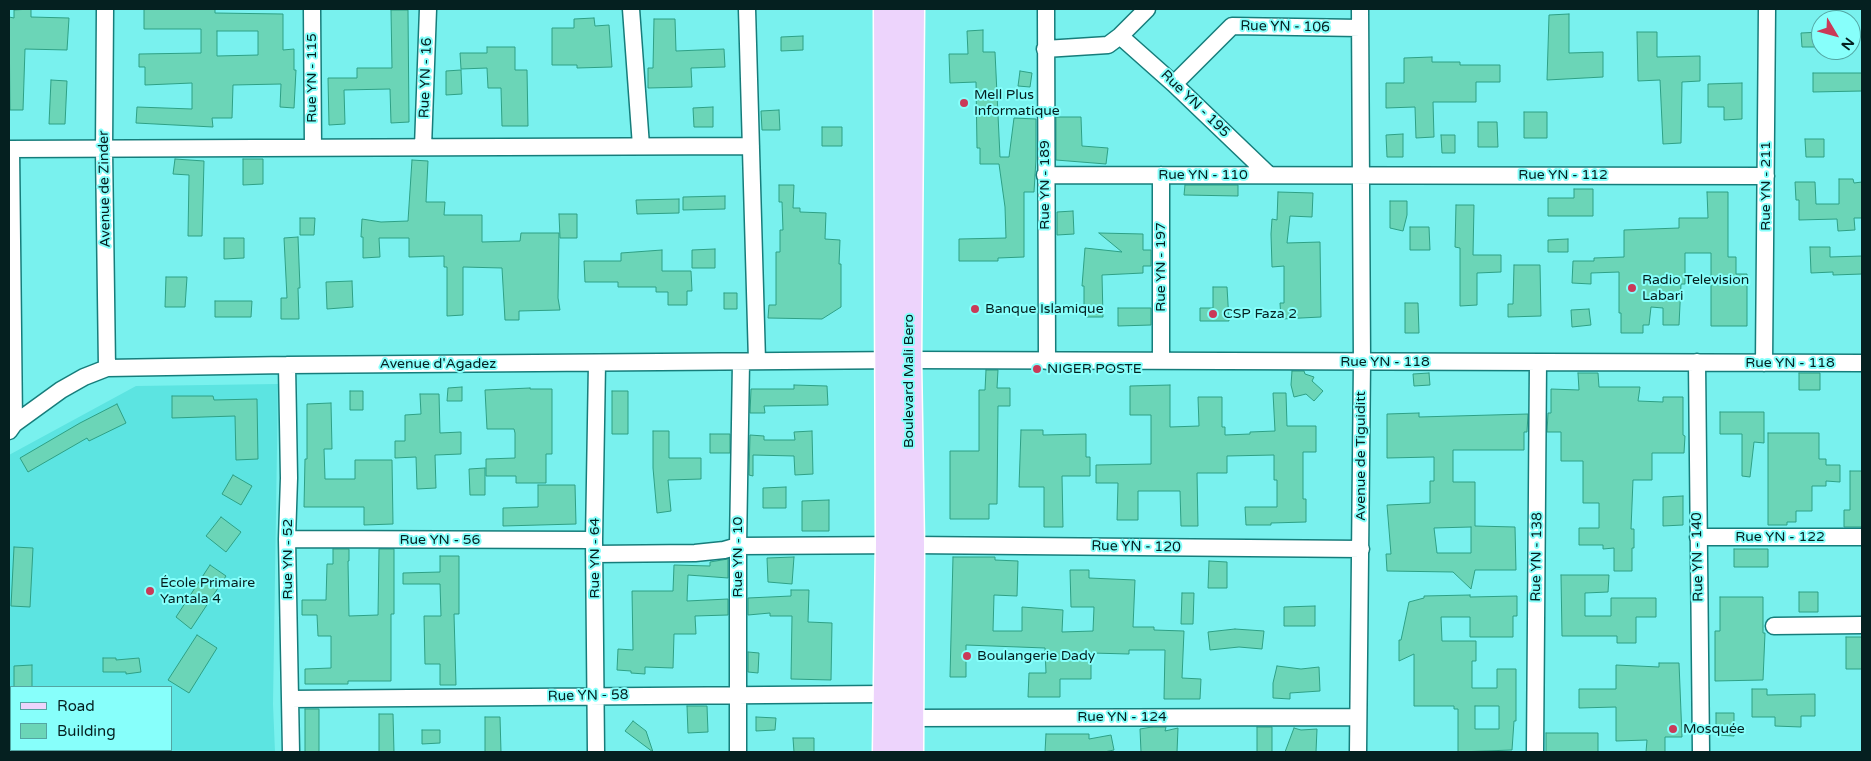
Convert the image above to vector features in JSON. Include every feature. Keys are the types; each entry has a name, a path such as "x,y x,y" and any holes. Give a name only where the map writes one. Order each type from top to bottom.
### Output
{"main road":[{"name":"Boulevard Mali Bero","path":"886,752 894,710 900,545 898,360 888,9"},
{"name":"Boulevard Mali Bero","path":"898,360 911,9"},
{"name":"Boulevard Mali Bero","path":"894,710 910,752"}],"street":[{"name":"Avenue de Zinder","path":"105,9 104,148 107,368"},
{"name":"Rue YN - 115","path":"312,9 313,148"},
{"name":"Rue YN - 16","path":"423,147 428,9"},
{"path":"631,9 641,146"},
{"name":"Rue YN - 10","path":"738,752 738,546 749,361 751,146 747,9"},
{"name":"Rue YN - 189","path":"1046,9 1047,361"},
{"path":"1045,49 1108,45 1148,9"},
{"name":"Avenue de Tiguiditt","path":"1358,752 1362,362 1360,9"},
{"name":"Rue YN - 211","path":"1764,362 1767,9"},
{"name":"Rue YN - 106","path":"1174,84 1232,26 1360,28"},
{"name":"Rue YN - 195","path":"1120,36 1174,84 1268,174"},
{"path":"11,428 10,149 751,146"},
{"name":"Rue YN - 110","path":"1045,175 1360,175"},
{"name":"Rue YN - 197","path":"1161,175 1161,360"},
{"name":"Rue YN - 112","path":"1360,175 1766,176"},
{"name":"Rue YN - 118","path":"898,360 1862,363"},
{"name":"Avenue d'Agadez","path":"11,428 61,390 84,377 107,368 898,360"},
{"name":"Rue YN - 138","path":"1535,752 1538,362"},
{"name":"Rue YN - 140","path":"1696,362 1701,752"},
{"name":"Rue YN - 64","path":"596,752 594,547 597,363"},
{"name":"Rue YN - 52","path":"287,365 289,478 287,539 291,752"},
{"name":"Rue YN - 122","path":"1698,538 1862,537"},
{"name":"Rue YN - 56","path":"287,539 594,547 695,552 724,550 738,546 900,545"},
{"name":"Rue YN - 120","path":"900,545 1361,549"},
{"path":"1774,626 1862,625"},
{"name":"Rue YN - 58","path":"290,699 738,694 894,710"},
{"name":"Rue YN - 124","path":"894,710 1358,718"}],"shaded area":[{"path":"278,384 273,704 275,752 9,752 9,455 136,386"}],"building":[{"path":"31,9 31,17 69,18 67,50 25,49 23,110 10,110 9,17 14,18 14,10"},
{"path":"144,9 215,9 215,13 283,14 283,50 294,49 294,70 296,70 294,108 280,107 281,84 233,85 232,118 212,118 213,127 136,123 137,107 192,109 192,83 145,85 145,67 139,67 139,54 201,53 201,29 144,29","holes":["217,31 258,31 258,55 217,56"]},
{"path":"391,10 408,10 409,122 391,123 390,89 344,90 345,124 329,125 328,78 357,78 357,68 392,68"},
{"path":"1569,14 1569,53 1603,52 1603,77 1547,80 1549,15"},
{"path":"594,18 595,26 609,25 612,67 577,68 577,65 552,65 552,28 574,28 574,19"},
{"path":"654,19 675,19 676,51 724,49 725,67 691,68 692,87 648,88 648,68 653,68"},
{"path":"983,30 983,52 995,52 1000,157 1009,157 1014,118 1036,119 1034,192 1024,192 1024,257 998,258 998,261 959,261 959,239 1006,238 1005,207 999,164 980,164 980,148 977,148 976,82 950,83 949,54 968,54 967,31"},
{"path":"1637,32 1657,32 1657,57 1700,56 1700,81 1682,82 1681,143 1663,144 1660,80 1638,81"},
{"path":"1811,32 1811,47 1802,47 1801,33"},
{"path":"803,36 803,50 781,51 781,37"},
{"path":"487,47 515,47 515,70 527,70 528,126 502,126 501,88 488,88 487,68 461,69 460,53 487,53"},
{"path":"1432,57 1432,62 1460,62 1460,65 1500,65 1500,82 1476,82 1476,102 1433,102 1434,137 1416,138 1415,107 1386,108 1386,83 1404,83 1404,58"},
{"path":"461,70 462,94 446,95 446,71"},
{"path":"1020,71 1032,73 1030,87 1018,86"},
{"path":"1813,73 1862,73 1862,91 1813,92"},
{"path":"51,80 67,81 65,124 49,124"},
{"path":"1742,83 1742,119 1724,120 1724,107 1708,107 1708,84"},
{"path":"713,107 713,127 694,127 693,108"},
{"path":"779,110 780,130 762,130 761,111"},
{"path":"1524,112 1547,112 1547,138 1524,138"},
{"path":"1056,117 1081,117 1082,146 1108,148 1106,164 1056,160"},
{"path":"1478,122 1497,122 1498,147 1478,147"},
{"path":"822,127 842,127 842,146 822,146"},
{"path":"1403,134 1403,157 1387,157 1386,135"},
{"path":"1441,135 1455,135 1455,153 1442,153"},
{"path":"1805,139 1824,139 1824,157 1806,157"},
{"path":"175,159 204,161 202,236 188,236 189,175 173,174"},
{"path":"243,159 263,159 263,184 243,185"},
{"path":"412,160 428,161 426,202 445,202 444,215 482,215 482,242 520,241 521,233 559,233 558,298 560,310 519,311 519,320 505,320 502,268 463,267 463,315 447,316 447,267 444,267 444,256 409,257 409,238 379,238 380,257 363,258 362,219 381,222 408,221"},
{"path":"1839,179 1853,179 1854,183 1862,182 1862,218 1854,218 1855,230 1838,231 1837,219 1799,220 1799,200 1796,200 1795,182 1815,182 1816,204 1839,204"},
{"path":"779,185 794,185 793,208 800,208 800,212 826,213 825,239 840,240 841,307 822,319 768,318 769,305 776,305 776,252 780,252 780,230 783,230 782,202 779,202"},
{"path":"1185,185 1238,185 1238,196 1184,195"},
{"path":"1574,189 1593,189 1593,216 1548,216 1548,198 1574,198"},
{"path":"1278,192 1313,193 1312,217 1290,216 1287,243 1320,242 1321,317 1281,319 1280,303 1284,303 1284,266 1272,267 1271,234 1272,219 1277,220"},
{"path":"1707,192 1728,192 1728,257 1736,257 1736,274 1747,274 1747,326 1711,326 1711,253 1685,253 1685,284 1681,284 1679,325 1663,325 1663,308 1651,307 1649,325 1643,325 1643,333 1621,333 1619,272 1591,273 1591,284 1572,283 1573,261 1594,261 1594,258 1624,257 1624,230 1679,228 1679,218 1708,218"},
{"path":"725,196 725,209 683,210 683,197"},
{"path":"679,199 679,213 637,214 636,200"},
{"path":"1390,201 1407,201 1407,215 1403,231 1390,228"},
{"path":"1456,205 1474,205 1473,255 1501,255 1501,272 1477,273 1477,305 1460,306 1460,248 1455,247"},
{"path":"1073,211 1074,234 1057,235 1057,212"},
{"path":"559,214 577,214 577,238 560,238"},
{"path":"300,218 315,218 314,235 300,235"},
{"path":"1410,227 1429,227 1430,250 1410,250"},
{"path":"1099,233 1143,234 1143,250 1151,250 1151,266 1143,266 1143,273 1102,275 1103,317 1084,317 1084,286 1082,286 1085,248 1122,252"},
{"path":"298,237 299,319 281,319 281,298 287,298 284,238"},
{"path":"224,238 244,238 244,258 224,259"},
{"path":"1568,239 1568,252 1548,252 1548,240"},
{"path":"1810,247 1830,247 1830,257 1862,256 1862,274 1833,275 1833,272 1811,273"},
{"path":"715,249 715,268 692,268 692,250"},
{"path":"662,250 662,271 691,271 692,291 687,291 687,305 668,305 668,292 656,292 656,287 618,287 618,282 585,282 584,261 621,261 621,253"},
{"path":"1514,265 1540,265 1541,316 1508,317 1508,304 1513,304"},
{"path":"166,277 187,277 185,307 165,307"},
{"path":"352,281 353,307 327,309 326,282"},
{"path":"1213,287 1227,287 1229,321 1200,321 1200,308 1213,308"},
{"path":"724,293 737,293 737,309 724,309"},
{"path":"215,301 252,301 251,317 215,317"},
{"path":"1405,303 1418,303 1419,333 1405,333"},
{"path":"1118,308 1151,308 1151,325 1118,326"},
{"path":"1589,309 1591,325 1572,327 1571,310"},
{"path":"986,370 998,370 997,388 1010,388 1010,406 998,406 997,504 989,504 989,519 950,519 950,451 979,451 979,390 985,390"},
{"path":"1292,371 1304,371 1305,374 1314,377 1312,381 1323,391 1314,401 1306,394 1294,397 1291,385"},
{"path":"1429,373 1430,385 1414,386 1413,374"},
{"path":"1578,373 1598,373 1599,387 1640,387 1638,401 1663,402 1663,397 1683,397 1684,453 1652,453 1652,480 1633,480 1631,529 1634,529 1634,548 1632,548 1632,571 1614,571 1614,548 1603,549 1603,545 1579,545 1579,528 1599,528 1599,503 1583,503 1583,461 1561,461 1561,432 1547,432 1548,413 1551,413 1551,389 1579,390"},
{"path":"1799,373 1820,373 1820,390 1799,390"},
{"path":"794,385 827,386 828,405 764,406 765,413 750,413 751,389 794,389"},
{"path":"1170,385 1170,427 1199,426 1198,397 1222,397 1222,427 1225,427 1225,435 1275,431 1273,393 1286,393 1287,426 1316,426 1316,452 1303,452 1303,499 1306,499 1306,522 1246,525 1245,507 1277,507 1277,480 1274,480 1274,455 1227,456 1227,473 1197,473 1198,526 1181,526 1180,491 1138,491 1138,520 1117,520 1118,483 1096,483 1096,465 1151,464 1151,415 1130,415 1130,386"},
{"path":"462,387 462,401 447,401 448,388"},
{"path":"552,389 552,454 546,454 546,483 516,483 516,476 486,476 486,459 515,458 515,433 514,429 487,429 485,390"},
{"path":"350,391 363,391 363,410 350,410"},
{"path":"612,391 628,391 628,434 612,434"},
{"path":"420,394 439,394 440,433 461,432 461,454 435,455 436,488 417,489 416,457 395,458 395,441 405,441 405,415 421,414"},
{"path":"172,396 213,396 214,400 257,399 258,459 236,460 235,416 172,418"},
{"path":"331,403 332,449 324,449 325,479 355,479 355,460 392,460 393,524 364,525 364,507 304,507 305,459 307,459 307,404"},
{"path":"117,404 126,423 89,441 87,438 28,472 20,458"},
{"path":"1720,412 1764,412 1764,443 1754,442 1750,477 1742,476 1742,434 1720,434"},
{"path":"1419,413 1419,417 1528,414 1527,432 1524,432 1524,450 1453,450 1453,482 1475,482 1475,526 1515,527 1516,570 1475,570 1471,589 1453,572 1387,571 1386,554 1391,554 1387,505 1430,503 1430,481 1434,481 1434,457 1387,458 1387,414","holes":["1471,527 1471,553 1437,553 1434,528"]},
{"path":"1021,430 1043,430 1043,435 1086,434 1086,457 1090,457 1090,476 1062,476 1063,527 1044,527 1044,487 1019,487"},
{"path":"653,431 669,431 669,458 701,458 701,479 668,480 671,511 657,513 653,468"},
{"path":"812,431 813,474 795,475 794,456 753,455 753,476 749,475 750,435 764,436 764,440 795,440 794,432"},
{"path":"1768,433 1819,433 1819,459 1826,459 1826,465 1840,465 1840,482 1826,481 1826,486 1812,486 1812,511 1796,511 1796,522 1787,522 1787,525 1768,525"},
{"path":"710,434 730,434 730,453 710,453"},
{"path":"485,468 485,495 470,495 469,469"},
{"path":"1850,471 1862,471 1862,527 1844,527 1844,510 1850,510"},
{"path":"233,475 252,486 241,505 222,494"},
{"path":"538,485 575,485 576,524 503,526 503,508 538,507"},
{"path":"786,487 786,508 763,508 763,488"},
{"path":"1683,496 1683,525 1663,526 1663,497"},
{"path":"829,500 829,531 802,531 802,501"},
{"path":"221,517 241,532 226,552 206,536"},
{"path":"14,547 33,548 30,607 11,606"},
{"path":"333,549 349,549 349,616 378,615 379,549 394,549 394,614 391,614 391,681 305,684 305,669 331,668 331,636 318,636 317,615 302,615 302,600 326,600 327,564 333,564"},
{"path":"1734,549 1768,549 1768,567 1734,567"},
{"path":"440,556 459,556 459,614 454,614 456,685 440,685 440,664 425,664 424,616 441,616 440,584 403,584 403,573 440,572"},
{"path":"794,557 792,584 768,582 767,558"},
{"path":"953,557 995,557 995,560 1018,561 1017,596 994,595 993,631 1022,631 1022,607 1063,610 1062,632 1093,631 1094,607 1071,607 1070,570 1089,570 1089,578 1135,580 1133,627 1154,627 1154,630 1184,631 1182,678 1201,679 1200,699 1164,699 1165,650 1129,650 1129,654 1091,653 1091,679 1060,679 1060,697 1028,697 1029,673 1046,673 1045,648 966,645 966,677 950,677"},
{"path":"728,559 728,578 688,575 687,601 728,599 728,615 695,616 696,634 674,634 673,668 645,667 645,674 617,670 618,649 633,650 632,591 673,591 674,565 710,566 710,562"},
{"path":"1209,561 1227,562 1227,588 1208,588"},
{"path":"210,565 226,576 191,629 176,617"},
{"path":"1561,575 1609,575 1608,592 1585,593 1585,616 1611,616 1611,598 1656,598 1656,617 1636,617 1636,643 1617,643 1617,636 1562,636"},
{"path":"791,590 809,590 808,622 832,623 831,680 791,679 792,616 770,616 770,613 748,615 748,598 791,596"},
{"path":"1799,592 1818,592 1818,612 1799,612"},
{"path":"1182,593 1194,593 1193,624 1181,624"},
{"path":"1424,596 1517,596 1517,616 1513,616 1513,637 1470,637 1470,617 1441,617 1442,641 1476,641 1476,661 1472,661 1472,688 1497,688 1497,669 1516,669 1516,721 1514,721 1512,750 1458,752 1458,709 1454,709 1454,706 1414,706 1414,654 1399,661 1399,640 1401,640 1409,602 1424,598","holes":["1475,706 1499,706 1499,729 1475,729"]},
{"path":"1720,597 1763,597 1763,633 1765,633 1763,680 1715,681 1715,631 1720,631"},
{"path":"1315,606 1315,626 1284,626 1284,607"},
{"path":"1235,629 1264,631 1262,649 1239,647 1210,650 1208,632"},
{"path":"197,635 217,648 189,693 168,680"},
{"path":"1846,637 1862,637 1862,669 1846,669"},
{"path":"748,652 759,653 758,673 748,672"},
{"path":"103,658 116,658 116,660 139,658 141,672 126,674 126,672 103,672"},
{"path":"1659,663 1679,663 1682,737 1665,737 1665,752 1646,752 1647,740 1616,741 1616,707 1579,708 1579,689 1616,689 1616,665 1659,667"},
{"path":"32,665 32,686 14,686 14,666"},
{"path":"1277,666 1301,669 1319,667 1320,691 1290,693 1290,699 1273,698 1273,683"},
{"path":"1752,689 1767,689 1767,695 1815,694 1815,716 1801,716 1801,727 1775,726 1775,717 1752,717"},
{"path":"687,706 707,706 708,732 688,733"},
{"path":"305,709 319,709 319,752 305,752"},
{"path":"1716,713 1734,713 1734,736 1716,735"},
{"path":"379,714 393,714 394,752 379,752"},
{"path":"485,717 500,717 501,752 485,752"},
{"path":"756,717 776,718 775,730 756,731"},
{"path":"633,721 646,731 653,752 625,731"},
{"path":"1166,727 1165,731 1178,728 1177,752 1141,752 1140,729"},
{"path":"1257,727 1272,727 1272,752 1257,752"},
{"path":"1294,728 1301,730 1317,729 1316,752 1285,752"},
{"path":"422,730 440,730 440,743 422,744"},
{"path":"1546,733 1598,733 1598,752 1546,752"},
{"path":"1046,734 1089,734 1089,739 1111,735 1114,750 1104,752 1045,752"},
{"path":"793,738 814,738 814,752 794,752"}],"place":[{"name":"Mell Plus Informatique","path":"964,103"},
{"name":"Radio Television Labari","path":"1632,288"},
{"name":"Banque Islamique","path":"975,309"},
{"name":"CSP Faza 2","path":"1213,314"},
{"name":"NIGER POSTE","path":"1037,369"},
{"name":"École Primaire Yantala 4","path":"150,591"},
{"name":"Boulangerie Dady","path":"967,656"},
{"name":"Mosquée","path":"1673,729"}]}
